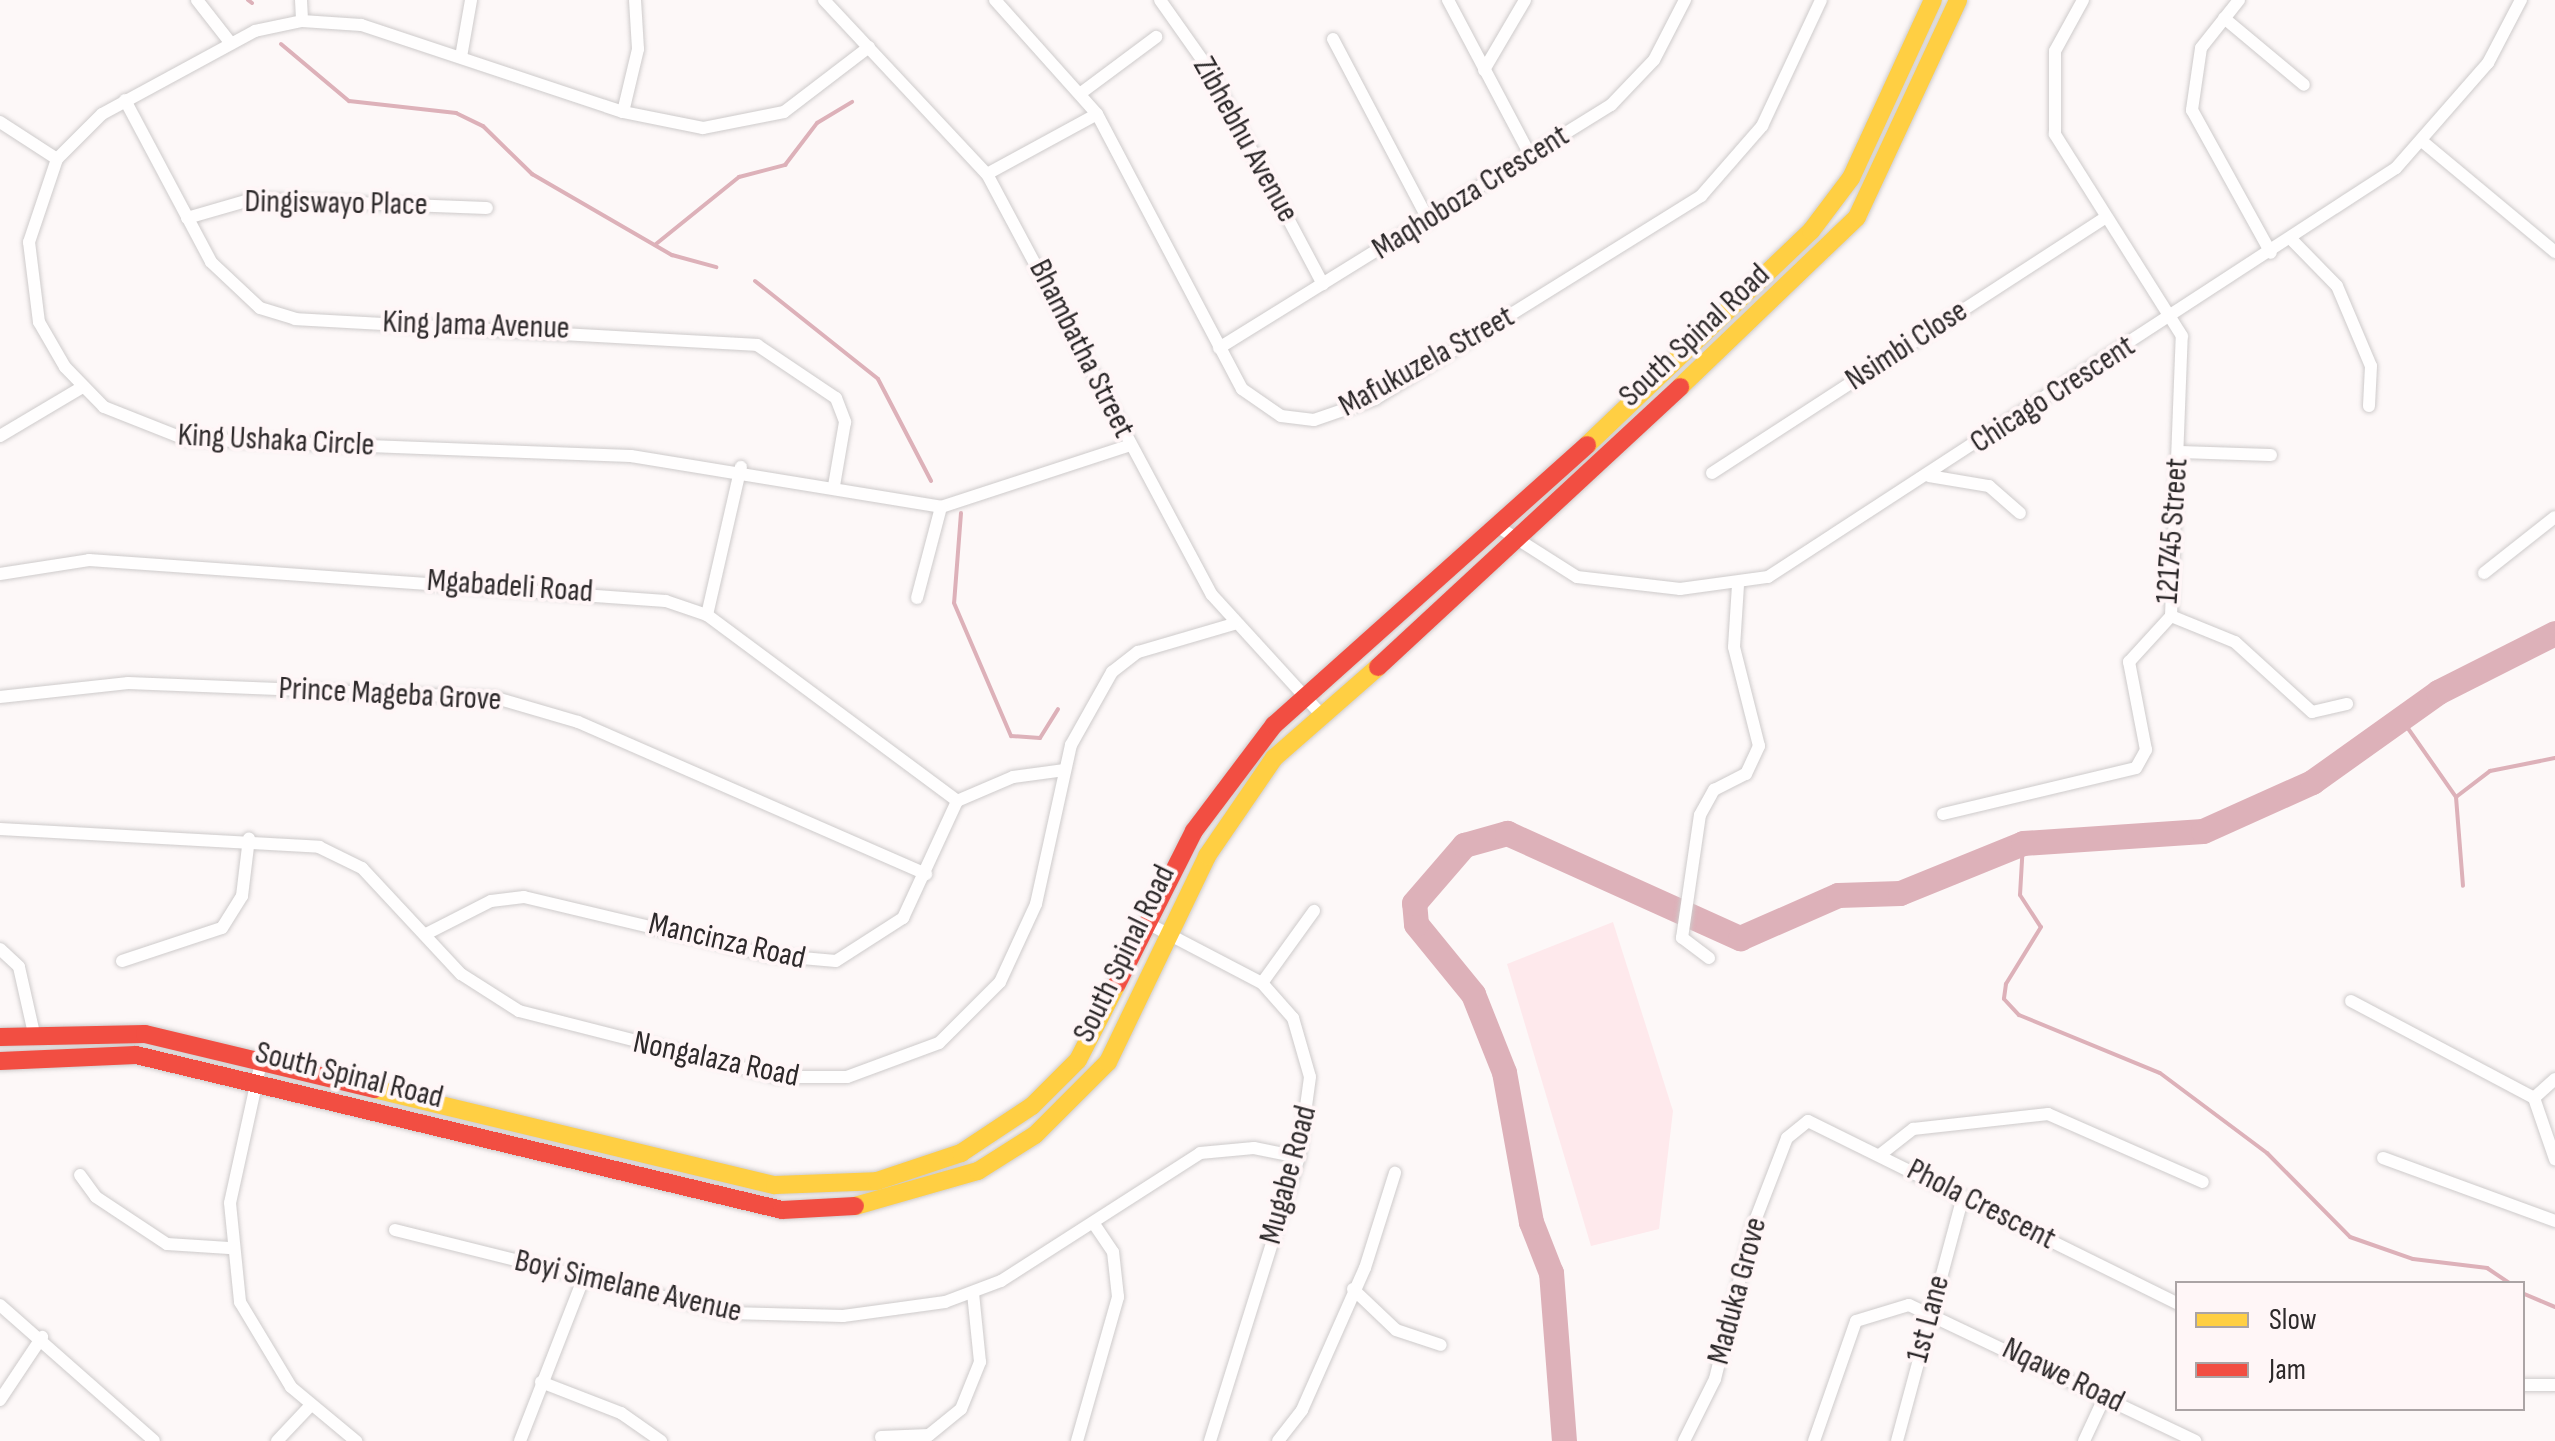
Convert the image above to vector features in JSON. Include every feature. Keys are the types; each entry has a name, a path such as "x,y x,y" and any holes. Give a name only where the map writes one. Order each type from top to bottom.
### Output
{"street":[{"path":"196,0 229,41"},
{"path":"302,0 302,21"},
{"path":"461,57 472,0"},
{"path":"622,112 638,50 635,0"},
{"name":"Bhambatha Street","path":"824,0 987,174 1131,445 1234,624 1319,712"},
{"name":"Mafukuzela Street","path":"995,0 1096,114 1242,389 1281,416 1329,418 1376,399 1721,178 1762,126 1821,0"},
{"name":"Zibhebhu Avenue","path":"1160,0 1208,68 1323,284"},
{"path":"1448,0 1531,156"},
{"path":"1484,70 1526,0"},
{"name":"Maqhoboza Crescent","path":"1219,348 1531,156 1627,91 1685,0"},
{"name":"South Spinal Road","path":"0,1037 32,1030 146,1034 733,1178 798,1188 877,1181 961,1152 1057,1084 1098,1032 1150,924 1232,774 1304,696 1500,528 1822,218 1868,147 1933,0"},
{"name":"South Spinal Road","path":"0,1061 106,1051 734,1202 872,1206 978,1172 1063,1110 1126,1035 1171,932 1231,816 1319,712 1518,544 1857,216 1958,0"},
{"path":"2083,0 2055,51 2051,108 2066,162 2174,316"},
{"path":"2239,0 2194,66 2192,110 2271,253"},
{"name":"Chicago Crescent","path":"1500,528 1518,544 1592,580 1738,585 1802,558 2292,240 2423,142 2488,63 2521,0"},
{"path":"2224,18 2304,84"},
{"name":"King Ushaka Circle","path":"869,46 768,119 703,128 622,112 361,25 302,21 229,41 124,100 58,159 32,220 30,286 39,322 81,388 140,427 185,438 741,467 941,507 1131,445"},
{"path":"1081,93 1156,38"},
{"path":"1333,39 1429,220"},
{"name":"King Jama Avenue","path":"124,100 188,218 231,287 285,317 662,332 773,350 827,388 842,411 834,486"},
{"path":"987,174 1096,114"},
{"path":"0,122 58,159"},
{"path":"2423,142 2555,252"},
{"name":"Dingiswayo Place","path":"188,218 253,199 488,208"},
{"name":"Nsimbi Close","path":"1712,473 2102,218"},
{"path":"2292,240 2336,286 2371,366 2369,406"},
{"name":"121745 Street","path":"1943,814 2136,768 2146,750 2129,662 2171,616 2184,353 2174,316"},
{"path":"0,436 81,388"},
{"path":"2179,452 2270,455"},
{"path":"707,615 741,467"},
{"path":"1929,476 1989,486 2020,513"},
{"path":"917,598 941,507"},
{"path":"2484,573 2555,517"},
{"name":"Mgabadeli Road","path":"0,574 72,561 162,564 641,596 707,615 957,801"},
{"path":"1709,958 1682,936 1706,799 1746,774 1759,746 1734,647 1738,585"},
{"path":"2171,616 2234,642 2312,712 2347,704"},
{"name":"Nongalaza Road","path":"0,829 302,842 348,859 485,992 565,1026 778,1077 875,1070 939,1043 1011,966 1044,877 1065,770 1112,672 1160,644 1234,624"},
{"name":"Prince Mageba Grove","path":"0,696 128,683 496,698 578,722 926,874"},
{"path":"957,801 1012,777 1065,770"},
{"name":"Mancinza Road","path":"426,934 491,902 524,897 768,955 836,961 886,937 926,874 957,801"},
{"path":"122,961 222,928 242,896 248,838"},
{"path":"1262,984 1314,912"},
{"name":"Mugabe Road","path":"1150,924 1262,984 1293,1018 1308,1059 1299,1158 1210,1441"},
{"path":"0,949 19,966 32,1030"},
{"path":"2351,1002 2534,1098 2555,1159"},
{"path":"261,1062 229,1248 250,1326 310,1406 356,1441"},
{"path":"2534,1098 2555,1079"},
{"path":"1880,1154 1913,1129 2048,1114 2202,1182"},
{"name":"Phola Crescent","path":"1787,1138 1808,1122 1880,1154 2175,1303"},
{"name":"Maduka Grove","path":"1684,1441 1715,1379 1742,1263 1787,1138"},
{"name":"Boyi Simelane Avenue","path":"395,1230 583,1278 776,1318 875,1313 974,1293 1094,1224 1200,1153 1254,1148 1299,1158"},
{"path":"2384,1158 2555,1222"},
{"path":"1278,1441 1302,1410 1353,1289 1395,1173"},
{"path":"80,1175 96,1197 167,1244 229,1248"},
{"name":"1st Lane","path":"1897,1441 1963,1197"},
{"path":"1077,1441 1118,1296 1113,1252 1094,1224"},
{"path":"520,1441 583,1278"},
{"path":"1353,1289 1385,1323 1441,1345"},
{"path":"882,1438 929,1435 961,1410 980,1362 974,1293"},
{"path":"0,1305 42,1337 154,1441"},
{"path":"1814,1441 1856,1320 1892,1305 1930,1311"},
{"name":"Nqawe Road","path":"1930,1311 2195,1441"},
{"path":"0,1400 42,1337"},
{"path":"541,1382 620,1413 661,1441"},
{"path":"2525,1385 2555,1385"},
{"path":"2084,1441 2106,1396"},
{"path":"277,1441 310,1406"}],"shaded area":[{"path":"1613,922 1673,1111 1659,1229 1591,1246 1507,964"}],"waterway":[{"path":"248,0 252,3"},
{"path":"281,44 349,101 456,113 483,126 532,174 672,255 716,267"},
{"path":"656,244 739,177 785,165 817,123 852,102"},
{"path":"755,281 878,379 931,481"},
{"path":"961,513 954,603 1011,736 1040,738 1058,709"},
{"path":"1564,1441 1551,1273 1531,1222 1504,1072 1473,994 1416,924 1414,903 1464,845 1507,833 1740,938 1838,895 1900,893 2023,843 2203,831 2312,782 2438,692 2555,633"},
{"path":"2400,717 2456,797 2463,886"},
{"path":"2456,797 2490,771 2555,758"},
{"path":"2023,843 2020,895 2041,927 2006,984 2004,999 2019,1015 2160,1073 2267,1153 2350,1237 2413,1259 2487,1268 2506,1281"},
{"path":"2525,1294 2555,1307"}],"traffic: slow":[{"path":"1587,445 1811,231 1851,178 1933,0"},
{"path":"1680,387 1857,217 1958,0"},
{"path":"855,1206 978,1171 1035,1135 1108,1062 1207,856 1274,758 1378,667"},
{"path":"374,1089 775,1185 877,1181 961,1153 1032,1106 1078,1060 1117,984"}],"traffic: jam":[{"path":"1378,667 1680,387"},
{"path":"1117,984 1194,831 1274,725 1587,445"},
{"path":"0,1037 145,1034 374,1089"},
{"path":"0,1061 136,1055 782,1210 855,1206"}]}
